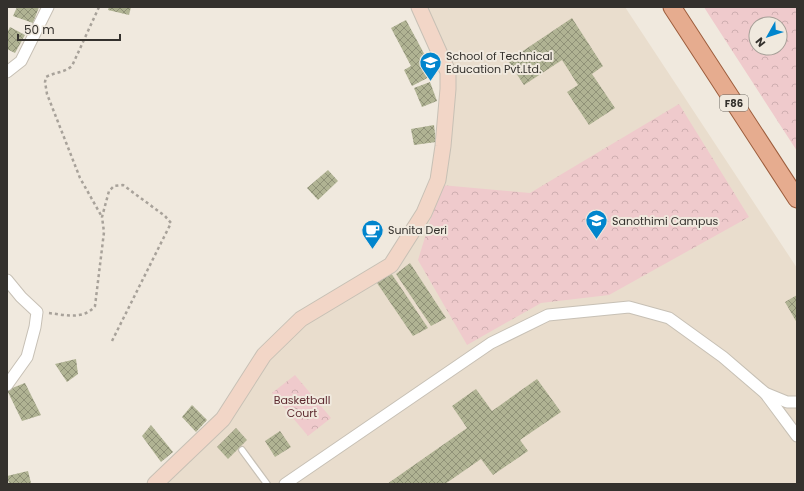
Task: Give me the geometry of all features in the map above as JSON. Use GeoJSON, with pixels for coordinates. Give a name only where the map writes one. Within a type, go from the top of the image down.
{"type":"FeatureCollection","features":[{"type":"Feature","properties":{"kind":"main road","name":"F86"},"geometry":{"type":"LineString","coordinates":[[672,7],[797,199]]}},
{"type":"Feature","properties":{"kind":"street"},"geometry":{"type":"LineString","coordinates":[[7,72],[20,62],[48,7]]}},
{"type":"Feature","properties":{"kind":"street"},"geometry":{"type":"LineString","coordinates":[[155,484],[223,419],[264,355],[301,319],[391,266],[424,212],[438,180],[443,146],[448,72],[419,7]]}},
{"type":"Feature","properties":{"kind":"street"},"geometry":{"type":"LineString","coordinates":[[7,280],[21,297],[37,312],[35,328],[27,357],[7,385]]}},
{"type":"Feature","properties":{"kind":"street"},"geometry":{"type":"LineString","coordinates":[[284,484],[491,343],[548,315],[628,307],[669,318],[723,357],[765,393],[797,436]]}},
{"type":"Feature","properties":{"kind":"street"},"geometry":{"type":"LineString","coordinates":[[765,393],[787,402],[797,402]]}},
{"type":"Feature","properties":{"kind":"lane"},"geometry":{"type":"LineString","coordinates":[[242,450],[267,484]]}},
{"type":"Feature","properties":{"kind":"path"},"geometry":{"type":"LineString","coordinates":[[37,312],[72,316],[84,315],[90,313],[95,306],[104,232],[102,217],[80,178],[48,94],[45,82],[46,77],[64,71],[72,66],[99,7]]}},
{"type":"Feature","properties":{"kind":"path"},"geometry":{"type":"LineString","coordinates":[[102,217],[109,192],[114,186],[123,185],[165,216],[171,223],[112,341]]}},
{"type":"Feature","properties":{"kind":"shaded area","name":"Sanothimi Campus"},"geometry":{"type":"Polygon","coordinates":[[[424,7],[625,7],[797,268],[797,484],[162,484],[265,360],[301,325],[395,269],[429,214],[451,89],[424,7]]]}},
{"type":"Feature","properties":{"kind":"green space"},"geometry":{"type":"Polygon","coordinates":[[[704,7],[797,7],[797,151],[704,7]]]}},
{"type":"Feature","properties":{"kind":"green space"},"geometry":{"type":"Polygon","coordinates":[[[679,104],[749,217],[609,295],[541,303],[467,345],[418,260],[441,185],[530,193],[679,104]]]}},
{"type":"Feature","properties":{"kind":"green space","name":"Basketball Court"},"geometry":{"type":"Polygon","coordinates":[[[295,375],[331,418],[308,436],[272,393],[295,375]]]}},
{"type":"Feature","properties":{"kind":"building"},"geometry":{"type":"Polygon","coordinates":[[[17,7],[39,7],[33,23],[13,16],[17,7]]]}},
{"type":"Feature","properties":{"kind":"building"},"geometry":{"type":"Polygon","coordinates":[[[109,7],[131,7],[129,15],[108,10],[109,7]]]}},
{"type":"Feature","properties":{"kind":"building"},"geometry":{"type":"Polygon","coordinates":[[[572,18],[603,66],[592,74],[615,108],[589,125],[567,92],[578,85],[562,60],[524,85],[508,61],[572,18]]]}},
{"type":"Feature","properties":{"kind":"building"},"geometry":{"type":"Polygon","coordinates":[[[406,20],[435,74],[412,86],[404,70],[411,66],[391,28],[406,20]]]}},
{"type":"Feature","properties":{"kind":"building"},"geometry":{"type":"Polygon","coordinates":[[[10,27],[25,35],[15,53],[7,49],[7,33],[10,27]]]}},
{"type":"Feature","properties":{"kind":"building"},"geometry":{"type":"Polygon","coordinates":[[[430,82],[437,101],[422,107],[414,88],[430,82]]]}},
{"type":"Feature","properties":{"kind":"building"},"geometry":{"type":"Polygon","coordinates":[[[434,125],[436,142],[414,145],[411,129],[434,125]]]}},
{"type":"Feature","properties":{"kind":"building"},"geometry":{"type":"Polygon","coordinates":[[[328,170],[338,181],[318,200],[307,188],[328,170]]]}},
{"type":"Feature","properties":{"kind":"building"},"geometry":{"type":"Polygon","coordinates":[[[410,263],[446,318],[431,326],[396,274],[410,263]]]}},
{"type":"Feature","properties":{"kind":"building"},"geometry":{"type":"Polygon","coordinates":[[[391,273],[428,328],[413,336],[377,283],[391,273]]]}},
{"type":"Feature","properties":{"kind":"building"},"geometry":{"type":"Polygon","coordinates":[[[797,295],[797,323],[785,302],[797,295]]]}},
{"type":"Feature","properties":{"kind":"building"},"geometry":{"type":"Polygon","coordinates":[[[76,359],[78,374],[67,382],[55,364],[76,359]]]}},
{"type":"Feature","properties":{"kind":"building"},"geometry":{"type":"Polygon","coordinates":[[[537,379],[561,412],[520,440],[528,451],[493,475],[481,459],[445,484],[387,484],[467,428],[452,406],[476,389],[492,411],[537,379]]]}},
{"type":"Feature","properties":{"kind":"building"},"geometry":{"type":"Polygon","coordinates":[[[25,383],[41,415],[22,421],[7,390],[25,383]]]}},
{"type":"Feature","properties":{"kind":"building"},"geometry":{"type":"Polygon","coordinates":[[[192,405],[207,420],[196,432],[182,417],[192,405]]]}},
{"type":"Feature","properties":{"kind":"building"},"geometry":{"type":"Polygon","coordinates":[[[151,425],[173,452],[161,462],[142,436],[151,425]]]}},
{"type":"Feature","properties":{"kind":"building"},"geometry":{"type":"Polygon","coordinates":[[[236,428],[247,440],[228,459],[217,447],[236,428]]]}},
{"type":"Feature","properties":{"kind":"building"},"geometry":{"type":"Polygon","coordinates":[[[280,431],[291,447],[275,457],[265,441],[280,431]]]}},
{"type":"Feature","properties":{"kind":"building"},"geometry":{"type":"Polygon","coordinates":[[[28,471],[31,483],[9,484],[7,476],[28,471]]]}},
{"type":"Feature","properties":{"kind":"place","name":"School of Technical Education Pvt.Ltd."},"geometry":{"type":"Point","coordinates":[431,82]}},
{"type":"Feature","properties":{"kind":"place","name":"Sanothimi Campus"},"geometry":{"type":"Point","coordinates":[596,240]}},
{"type":"Feature","properties":{"kind":"place","name":"Sunita Deri"},"geometry":{"type":"Point","coordinates":[373,250]}}]}
